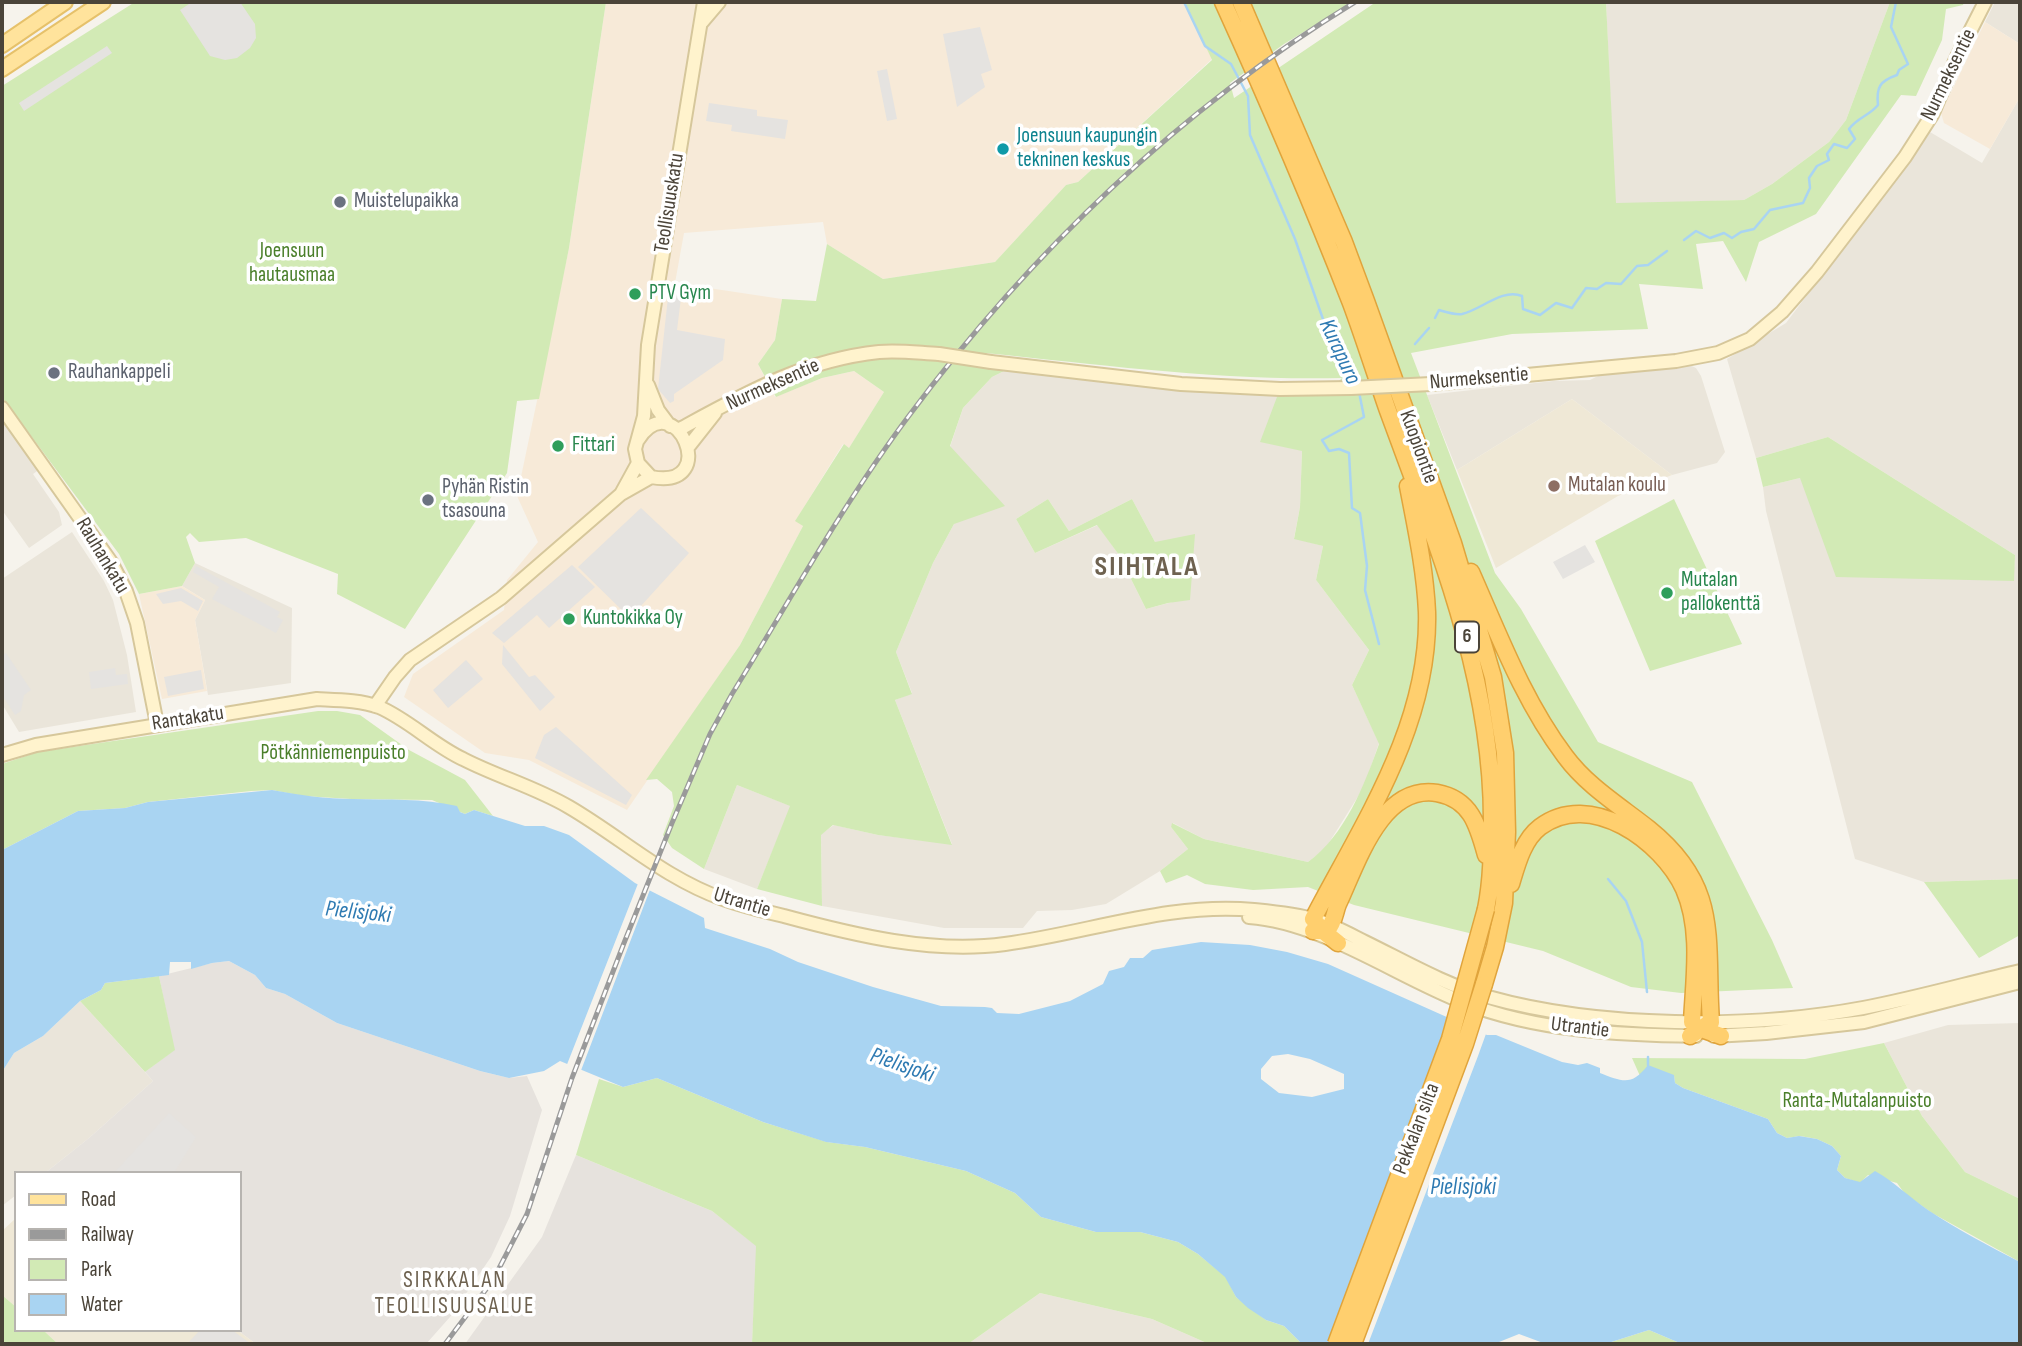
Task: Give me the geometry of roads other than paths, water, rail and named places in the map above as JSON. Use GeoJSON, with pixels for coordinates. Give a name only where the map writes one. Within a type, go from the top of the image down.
{"type":"FeatureCollection","features":[{"type":"Feature","properties":{"kind":"highway","name":"Kuopiontie"},"geometry":{"type":"LineString","coordinates":[[1223,2],[1352,306],[1447,572],[1477,677],[1484,714],[1492,788],[1492,866],[1497,908]]}},
{"type":"Feature","properties":{"kind":"highway","name":"Kuopiontie"},"geometry":{"type":"LineString","coordinates":[[1241,2],[1344,242],[1453,543],[1482,637],[1501,716],[1508,791],[1497,908]]}},
{"type":"Feature","properties":{"kind":"highway"},"geometry":{"type":"LineString","coordinates":[[1319,927],[1410,723],[1424,664],[1427,614],[1424,569],[1404,465],[1391,419]]}},
{"type":"Feature","properties":{"kind":"highway"},"geometry":{"type":"LineString","coordinates":[[1453,543],[1468,566],[1503,651],[1524,691],[1566,758],[1591,784],[1664,842],[1679,857],[1693,879],[1707,921],[1699,1027]]}},
{"type":"Feature","properties":{"kind":"highway"},"geometry":{"type":"LineString","coordinates":[[1319,927],[1336,909],[1374,831],[1387,811],[1410,795],[1436,793],[1465,807],[1476,822],[1492,866]]}},
{"type":"Feature","properties":{"kind":"highway"},"geometry":{"type":"LineString","coordinates":[[1497,908],[1528,840],[1538,828],[1552,819],[1567,814],[1584,813],[1601,817],[1629,830],[1665,861],[1683,887],[1689,902],[1699,1027]]}},
{"type":"Feature","properties":{"kind":"highway","name":"Pekkalan silta"},"geometry":{"type":"LineString","coordinates":[[1336,1344],[1497,908]]}},
{"type":"Feature","properties":{"kind":"highway","name":"Pekkalan silta"},"geometry":{"type":"LineString","coordinates":[[1353,1344],[1465,1044],[1495,947],[1497,908]]}},
{"type":"Feature","properties":{"kind":"highway"},"geometry":{"type":"LineString","coordinates":[[1319,927],[1338,943]]}},
{"type":"Feature","properties":{"kind":"highway"},"geometry":{"type":"LineString","coordinates":[[1699,1027],[1721,1036]]}},
{"type":"Feature","properties":{"kind":"main road"},"geometry":{"type":"LineString","coordinates":[[2,45],[65,2]]}},
{"type":"Feature","properties":{"kind":"main road"},"geometry":{"type":"LineString","coordinates":[[2,69],[103,2]]}},
{"type":"Feature","properties":{"kind":"street","name":"Teollisuuskatu"},"geometry":{"type":"LineString","coordinates":[[638,440],[644,416],[648,345],[704,2]]}},
{"type":"Feature","properties":{"kind":"street"},"geometry":{"type":"LineString","coordinates":[[700,25],[719,2]]}},
{"type":"Feature","properties":{"kind":"street","name":"Nurmeksentie"},"geometry":{"type":"LineString","coordinates":[[674,428],[718,410],[795,371],[831,360],[881,352],[939,354],[1181,384],[1280,389],[1431,384],[1676,361],[1718,353],[1750,339],[1782,312],[1905,157],[1932,115],[1985,2]]}},
{"type":"Feature","properties":{"kind":"street","name":"Teollisuuskatu"},"geometry":{"type":"LineString","coordinates":[[646,381],[658,410],[674,428]]}},
{"type":"Feature","properties":{"kind":"street","name":"Rauhankatu"},"geometry":{"type":"LineString","coordinates":[[2,408],[111,562],[126,591],[137,623],[157,724]]}},
{"type":"Feature","properties":{"kind":"street","name":"Nurmeksentie"},"geometry":{"type":"LineString","coordinates":[[689,446],[718,410]]}},
{"type":"Feature","properties":{"kind":"street"},"geometry":{"type":"LineString","coordinates":[[375,706],[410,660],[501,598],[621,494],[651,477],[666,478],[683,469],[688,459],[689,446],[674,428],[656,425],[647,429],[638,440],[635,449],[638,463],[651,477]]}},
{"type":"Feature","properties":{"kind":"street"},"geometry":{"type":"LineString","coordinates":[[621,494],[638,463]]}},
{"type":"Feature","properties":{"kind":"street","name":"Rantakatu"},"geometry":{"type":"LineString","coordinates":[[2,755],[36,745],[317,699],[375,706]]}},
{"type":"Feature","properties":{"kind":"street","name":"Utrantie"},"geometry":{"type":"LineString","coordinates":[[375,706],[461,759],[532,787],[569,807],[678,879],[725,900],[828,928],[928,944],[999,945],[1154,915],[1214,908],[1256,910],[1319,927],[1483,996],[1575,1013],[1699,1027]]}},
{"type":"Feature","properties":{"kind":"street","name":"Utrantie"},"geometry":{"type":"LineString","coordinates":[[1338,943],[1466,1004],[1568,1028],[1631,1034],[1861,1008],[2020,971]]}},
{"type":"Feature","properties":{"kind":"street"},"geometry":{"type":"LineString","coordinates":[[1721,1036],[1864,1022],[2020,982]]}},
{"type":"Feature","properties":{"kind":"water","name":"Pielisjoki"},"geometry":{"type":"Polygon","coordinates":[[[272,790],[333,798],[431,802],[457,806],[460,812],[465,814],[474,810],[525,826],[544,826],[569,835],[635,883],[704,918],[705,928],[873,987],[941,1006],[985,1007],[992,1008],[997,1013],[1019,1014],[1070,1001],[1103,984],[1109,971],[1124,967],[1130,958],[1143,958],[1152,950],[1201,942],[1250,945],[1287,952],[1328,964],[1487,1035],[1496,1035],[1562,1062],[1578,1065],[1587,1063],[1600,1068],[1600,1073],[1621,1080],[1632,1079],[1648,1065],[1674,1075],[1675,1083],[1683,1088],[1768,1119],[1777,1133],[1787,1138],[1799,1136],[1817,1139],[1832,1146],[1841,1156],[1837,1170],[1845,1178],[1860,1182],[1875,1171],[1939,1217],[2020,1262],[2020,1344],[1682,1344],[1649,1330],[1605,1344],[1546,1344],[1519,1334],[1494,1344],[1302,1344],[1284,1326],[1266,1320],[1248,1308],[1236,1297],[1225,1277],[1198,1254],[1178,1242],[1140,1232],[1096,1232],[1041,1217],[1015,1193],[966,1171],[865,1147],[826,1142],[763,1122],[657,1078],[623,1087],[560,1061],[544,1071],[509,1078],[480,1071],[337,1023],[285,994],[266,988],[255,975],[229,961],[191,969],[191,962],[170,962],[169,975],[105,983],[101,990],[80,1001],[43,1036],[14,1053],[2,1072],[4,849],[78,811],[125,808],[148,802],[272,790]],[[1288,1054],[1272,1056],[1261,1069],[1261,1079],[1279,1093],[1312,1097],[1344,1089],[1344,1074],[1310,1059],[1288,1054]]]}},
{"type":"Feature","properties":{"kind":"waterway","name":"Kurapuro"},"geometry":{"type":"LineString","coordinates":[[1184,2],[1205,46],[1231,64],[1248,96],[1250,135],[1295,239],[1331,342],[1348,361],[1356,382]]}},
{"type":"Feature","properties":{"kind":"waterway","name":"Kurapuro"},"geometry":{"type":"LineString","coordinates":[[1684,240],[1696,231],[1710,238],[1724,233],[1732,238],[1741,232],[1754,229],[1770,210],[1803,203],[1810,188],[1809,178],[1817,166],[1829,160],[1827,154],[1834,144],[1847,148],[1855,139],[1849,129],[1878,105],[1880,86],[1908,64],[1891,27],[1896,2]]}},
{"type":"Feature","properties":{"kind":"waterway","name":"Kurapuro"},"geometry":{"type":"LineString","coordinates":[[1435,318],[1439,310],[1462,314],[1499,297],[1514,294],[1522,296],[1523,309],[1540,315],[1556,303],[1572,308],[1586,288],[1597,289],[1606,283],[1621,284],[1637,266],[1648,265],[1667,251]]}},
{"type":"Feature","properties":{"kind":"waterway"},"geometry":{"type":"LineString","coordinates":[[1415,344],[1429,328]]}},
{"type":"Feature","properties":{"kind":"waterway","name":"Kurapuro"},"geometry":{"type":"LineString","coordinates":[[1359,392],[1364,417],[1322,440],[1329,451],[1339,449],[1349,453],[1352,508],[1360,513],[1367,566],[1365,590],[1379,644]]}},
{"type":"Feature","properties":{"kind":"waterway"},"geometry":{"type":"LineString","coordinates":[[1608,879],[1626,901],[1642,942],[1647,992]]}},
{"type":"Feature","properties":{"kind":"waterway"},"geometry":{"type":"LineString","coordinates":[[1648,1057],[1648,1065]]}},
{"type":"Feature","properties":{"kind":"railway"},"geometry":{"type":"LineString","coordinates":[[445,1344],[493,1280],[527,1214],[572,1078],[672,823],[710,734],[817,554],[884,450],[955,356],[1005,298],[1112,188],[1228,89],[1355,2]]}},
{"type":"Feature","properties":{"kind":"place","name":"Joensuun kaupungin tekninen keskus"},"geometry":{"type":"Point","coordinates":[1003,149]}},
{"type":"Feature","properties":{"kind":"place","name":"Muistelupaikka"},"geometry":{"type":"Point","coordinates":[340,202]}},
{"type":"Feature","properties":{"kind":"place","name":"PTV Gym"},"geometry":{"type":"Point","coordinates":[635,294]}},
{"type":"Feature","properties":{"kind":"place","name":"Rauhankappeli"},"geometry":{"type":"Point","coordinates":[54,373]}},
{"type":"Feature","properties":{"kind":"place","name":"Fittari"},"geometry":{"type":"Point","coordinates":[558,446]}},
{"type":"Feature","properties":{"kind":"place","name":"Mutalan koulu"},"geometry":{"type":"Point","coordinates":[1554,486]}},
{"type":"Feature","properties":{"kind":"place","name":"Pyhän Ristin tsasouna"},"geometry":{"type":"Point","coordinates":[428,500]}},
{"type":"Feature","properties":{"kind":"place","name":"Mutalan pallokenttä"},"geometry":{"type":"Point","coordinates":[1667,593]}},
{"type":"Feature","properties":{"kind":"place","name":"Kuntokikka Oy"},"geometry":{"type":"Point","coordinates":[569,619]}},
{"type":"Feature","properties":{"kind":"district","name":"SIIHTALA"},"geometry":{"type":"Point","coordinates":[1147,568]}},
{"type":"Feature","properties":{"kind":"district","name":"SIRKKALAN TEOLLISUUSALUE"},"geometry":{"type":"Point","coordinates":[455,1294]}},
{"type":"Feature","properties":{"kind":"park label","name":"Joensuun hautausmaa"},"geometry":{"type":"Point","coordinates":[292,264]}},
{"type":"Feature","properties":{"kind":"park label","name":"Pötkänniemenpuisto"},"geometry":{"type":"Point","coordinates":[333,754]}},
{"type":"Feature","properties":{"kind":"park label","name":"Ranta-Mutalanpuisto"},"geometry":{"type":"Point","coordinates":[1857,1102]}}]}
